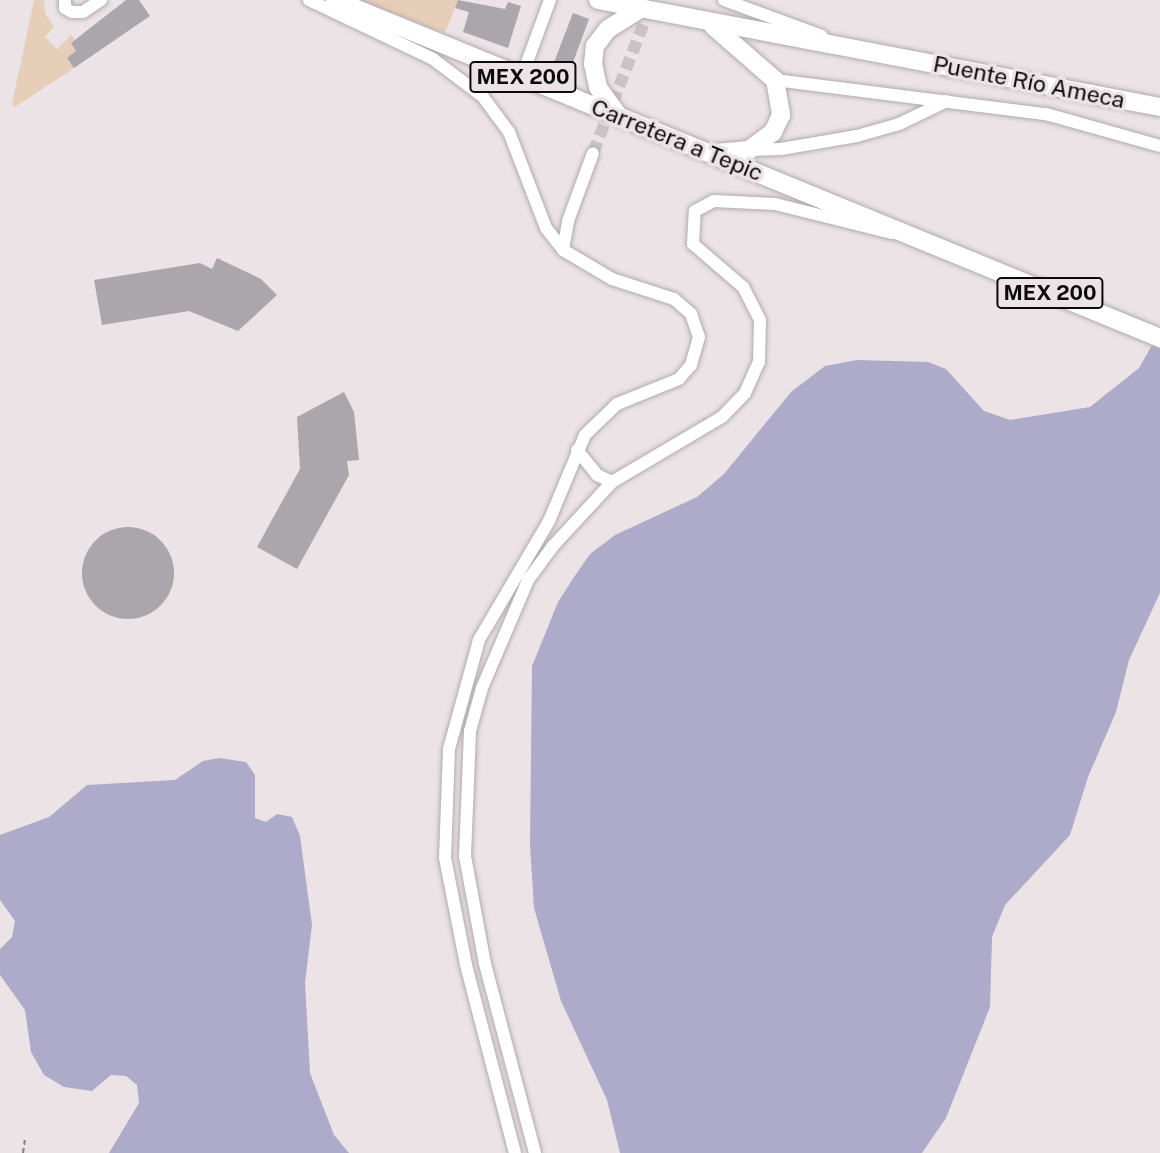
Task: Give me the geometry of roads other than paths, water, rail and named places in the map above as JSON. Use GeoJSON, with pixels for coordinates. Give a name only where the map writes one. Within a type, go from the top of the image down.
{"type":"FeatureCollection","features":[{"type":"Feature","properties":{"kind":"highway","name":"Carretera a Tepic"},"geometry":{"type":"LineString","coordinates":[[335,0],[712,153],[900,234],[941,248],[1160,338]]}},
{"type":"Feature","properties":{"kind":"highway"},"geometry":{"type":"LineString","coordinates":[[598,0],[710,24],[859,49]]}},
{"type":"Feature","properties":{"kind":"highway"},"geometry":{"type":"LineString","coordinates":[[620,116],[598,87],[593,64],[595,46],[608,29],[641,8]]}},
{"type":"Feature","properties":{"kind":"highway"},"geometry":{"type":"LineString","coordinates":[[710,24],[747,51],[775,80],[781,114],[773,132],[749,149],[712,153]]}},
{"type":"Feature","properties":{"kind":"highway","name":"Puente Río Ameca"},"geometry":{"type":"LineString","coordinates":[[859,49],[1160,107]]}},
{"type":"Feature","properties":{"kind":"street"},"geometry":{"type":"LineString","coordinates":[[65,0],[65,8],[72,12],[83,12],[102,0]]}},
{"type":"Feature","properties":{"kind":"street"},"geometry":{"type":"LineString","coordinates":[[309,0],[433,59],[483,97],[509,132],[546,228],[563,250],[612,279],[674,299],[691,314],[699,337],[694,358],[679,379],[617,404],[585,435],[549,521],[479,640],[449,750],[445,858],[466,965],[514,1153]]}},
{"type":"Feature","properties":{"kind":"street"},"geometry":{"type":"LineString","coordinates":[[522,76],[550,0]]}},
{"type":"Feature","properties":{"kind":"street"},"geometry":{"type":"LineString","coordinates":[[724,0],[859,49]]}},
{"type":"Feature","properties":{"kind":"street"},"geometry":{"type":"LineString","coordinates":[[775,80],[1046,114],[1160,145]]}},
{"type":"Feature","properties":{"kind":"street"},"geometry":{"type":"LineString","coordinates":[[749,149],[781,149],[857,136],[899,124],[947,101]]}},
{"type":"Feature","properties":{"kind":"street"},"geometry":{"type":"LineString","coordinates":[[563,250],[568,221],[593,153]]}},
{"type":"Feature","properties":{"kind":"street"},"geometry":{"type":"LineString","coordinates":[[535,1153],[485,964],[465,856],[470,731],[512,617],[528,580],[612,482],[722,417],[744,393],[759,362],[760,320],[748,295],[692,244],[691,222],[703,204],[775,204],[900,234]]}},
{"type":"Feature","properties":{"kind":"street"},"geometry":{"type":"LineString","coordinates":[[577,450],[597,475],[612,482]]}},
{"type":"Feature","properties":{"kind":"tunnel"},"geometry":{"type":"LineString","coordinates":[[593,153],[653,0]]}}]}
